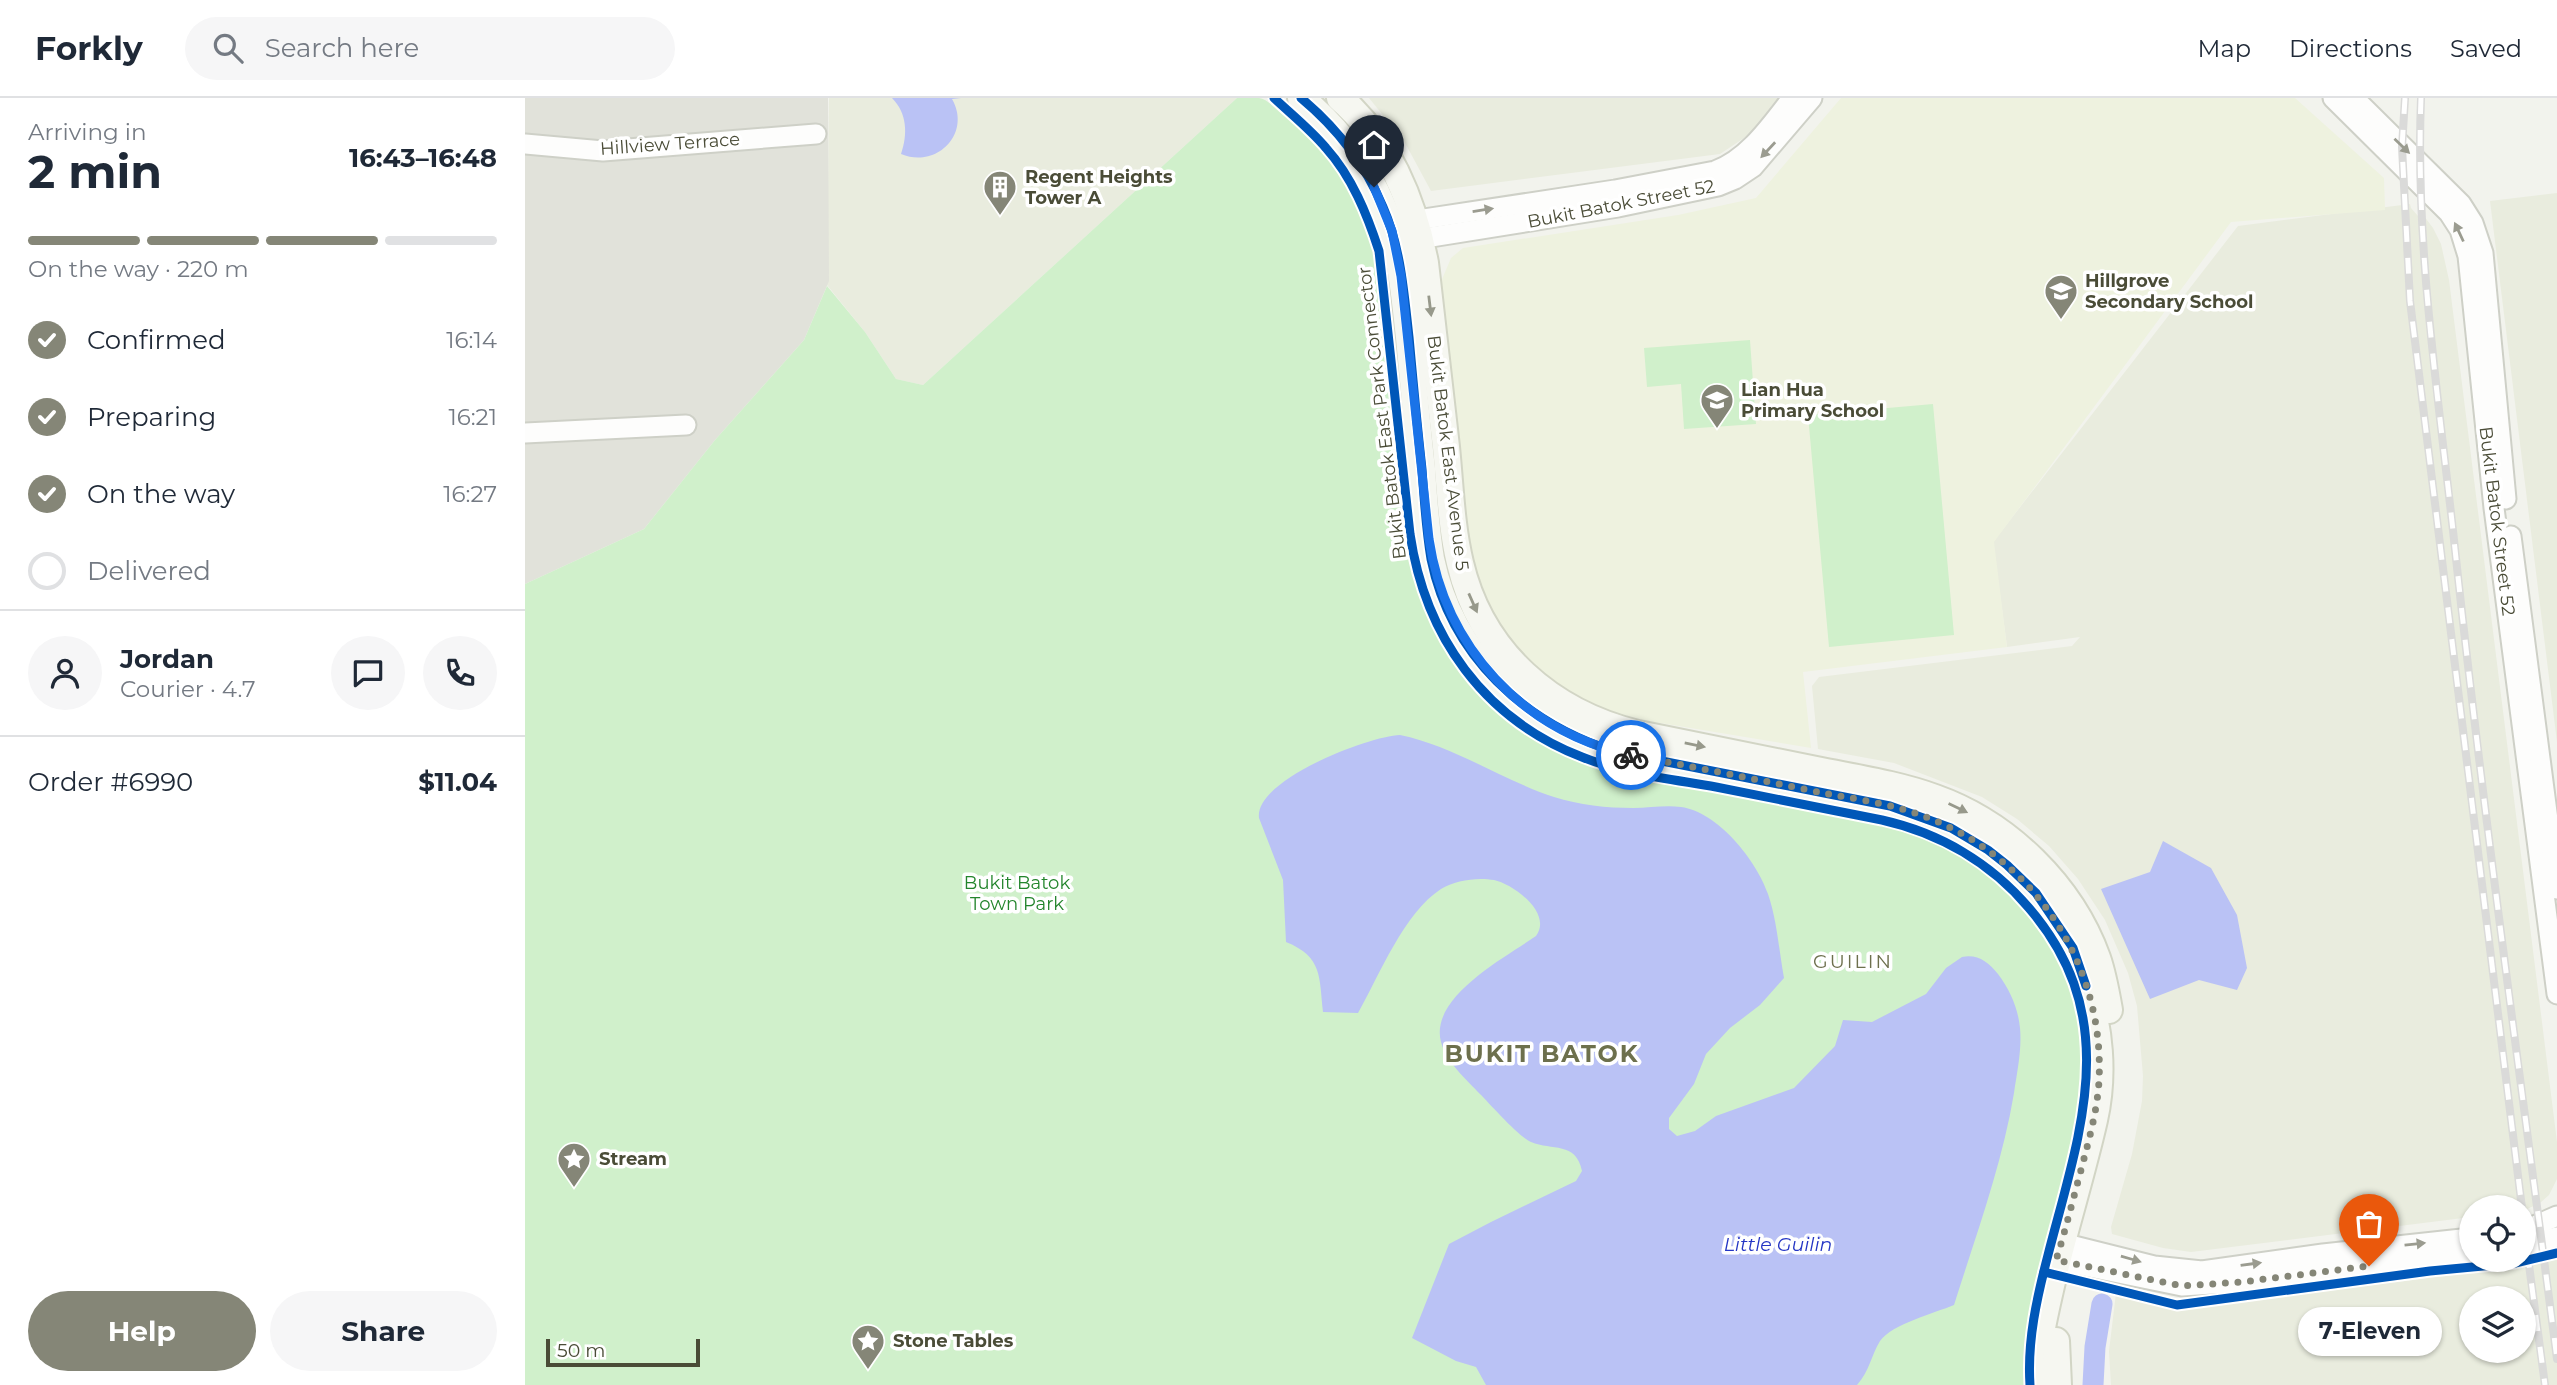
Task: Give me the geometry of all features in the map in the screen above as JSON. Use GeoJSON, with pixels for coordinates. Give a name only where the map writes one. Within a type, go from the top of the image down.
{"type":"FeatureCollection","features":[{"type":"Feature","properties":{"kind":"street","name":"Bukit Batok East Avenue 5"},"geometry":{"type":"LineString","coordinates":[[1301,98],[1322,116],[1350,149],[1405,231]]}},
{"type":"Feature","properties":{"kind":"street","name":"Bukit Batok East Avenue 5"},"geometry":{"type":"LineString","coordinates":[[1340,98],[1360,118],[1386,153],[1407,195],[1407,319],[1432,560],[1453,621],[1476,657],[1497,682],[1538,716],[1596,745],[1637,756],[1889,806],[1931,819],[1970,838],[2007,865],[2036,893],[2062,928],[2073,948],[2092,1003],[2099,1052],[2099,1082],[2095,1118],[2067,1253],[2057,1331],[2058,1385]]}},
{"type":"Feature","properties":{"kind":"street","name":"Bukit Batok Street 52"},"geometry":{"type":"LineString","coordinates":[[1405,231],[1715,171],[1729,166],[1742,155],[1792,98]]}},
{"type":"Feature","properties":{"kind":"street","name":"Bukit Batok Street 52"},"geometry":{"type":"LineString","coordinates":[[1405,231],[1618,207],[1718,186],[1753,167],[1812,98]]}},
{"type":"Feature","properties":{"kind":"street","name":"Bukit Batok Street 52"},"geometry":{"type":"LineString","coordinates":[[2333,98],[2449,213],[2459,230],[2468,256],[2494,508],[2557,994]]}},
{"type":"Feature","properties":{"kind":"street","name":"Bukit Batok Street 52"},"geometry":{"type":"LineString","coordinates":[[2354,98],[2461,204],[2473,223],[2483,253],[2507,506],[2557,889]]}},
{"type":"Feature","properties":{"kind":"street","name":"Hillview Terrace"},"geometry":{"type":"LineString","coordinates":[[525,144],[603,150],[816,134]]}},
{"type":"Feature","properties":{"kind":"street"},"geometry":{"type":"LineString","coordinates":[[525,433],[686,425]]}},
{"type":"Feature","properties":{"kind":"street"},"geometry":{"type":"LineString","coordinates":[[2536,1225],[2557,1216]]}},
{"type":"Feature","properties":{"kind":"street"},"geometry":{"type":"LineString","coordinates":[[2536,1243],[2557,1237]]}},
{"type":"Feature","properties":{"kind":"street"},"geometry":{"type":"LineString","coordinates":[[2067,1253],[2202,1271],[2459,1239]]}},
{"type":"Feature","properties":{"kind":"street","name":"Bukit Batok East Avenue 5"},"geometry":{"type":"LineString","coordinates":[[2039,1385],[2040,1335],[2067,1253]]}},
{"type":"Feature","properties":{"kind":"street"},"geometry":{"type":"LineString","coordinates":[[2067,1253],[2182,1286],[2242,1282],[2459,1255]]}},
{"type":"Feature","properties":{"kind":"shaded area"},"geometry":{"type":"Polygon","coordinates":[[[525,98],[828,98],[829,281],[804,340],[715,440],[644,529],[525,584],[525,98]]]}},
{"type":"Feature","properties":{"kind":"shaded area"},"geometry":{"type":"Polygon","coordinates":[[[829,98],[1237,98],[923,385],[896,379],[865,332],[827,285],[829,98]]]}},
{"type":"Feature","properties":{"kind":"shaded area"},"geometry":{"type":"Polygon","coordinates":[[[1369,98],[1787,98],[1768,122],[1720,154],[1431,191],[1404,141],[1369,98]]]}},
{"type":"Feature","properties":{"kind":"shaded area","name":"Lian Hua Primary School"},"geometry":{"type":"Polygon","coordinates":[[[1841,98],[2295,98],[2384,178],[2385,210],[2231,222],[1994,542],[2007,647],[1803,672],[1811,748],[1648,721],[1598,708],[1576,698],[1536,669],[1517,649],[1487,605],[1476,580],[1466,531],[1440,284],[1451,258],[1463,248],[1678,215],[1756,198],[1841,98]]]}},
{"type":"Feature","properties":{"kind":"shaded area"},"geometry":{"type":"Polygon","coordinates":[[[2557,193],[2557,742],[2490,201],[2557,193]]]}},
{"type":"Feature","properties":{"kind":"shaded area"},"geometry":{"type":"Polygon","coordinates":[[[2410,204],[2418,216],[2424,216],[2441,244],[2449,280],[2557,1142],[2557,1179],[2549,1195],[2536,1205],[2536,1195],[2459,1195],[2459,1218],[2191,1252],[2163,1248],[2112,1234],[2111,1227],[2132,1154],[2142,1101],[2143,1076],[2137,1006],[2128,973],[2105,920],[2078,879],[2049,846],[2017,819],[1982,797],[1894,763],[1818,749],[1812,686],[1819,677],[2072,646],[2080,637],[2007,647],[1993,542],[2238,226],[2410,204]]]}},
{"type":"Feature","properties":{"kind":"shaded area"},"geometry":{"type":"Polygon","coordinates":[[[2557,1255],[2557,1385],[2111,1385],[2109,1351],[2116,1293],[2187,1308],[2478,1272],[2536,1272],[2536,1261],[2557,1255]]]}},
{"type":"Feature","properties":{"kind":"green space","name":"Bukit Batok Town Park"},"geometry":{"type":"Polygon","coordinates":[[[1237,98],[1259,98],[1266,101],[1317,145],[1341,176],[1368,231],[1375,251],[1406,534],[1415,576],[1428,615],[1469,682],[1497,709],[1528,733],[1564,753],[1604,769],[1881,823],[1925,837],[1967,858],[2003,886],[2034,921],[2062,968],[2077,1014],[2082,1059],[2079,1103],[2071,1148],[2035,1291],[2026,1349],[2025,1385],[525,1385],[525,584],[644,529],[715,440],[804,340],[827,286],[865,332],[896,379],[923,385],[1237,98]]]}},
{"type":"Feature","properties":{"kind":"green space"},"geometry":{"type":"Polygon","coordinates":[[[1750,340],[1756,424],[1684,429],[1681,384],[1647,387],[1644,348],[1750,340]]]}},
{"type":"Feature","properties":{"kind":"green space"},"geometry":{"type":"Polygon","coordinates":[[[1933,404],[1954,635],[1829,647],[1808,415],[1933,404]]]}},
{"type":"Feature","properties":{"kind":"water"},"geometry":{"type":"Polygon","coordinates":[[[892,98],[961,98],[952,99],[957,112],[954,136],[938,152],[927,157],[901,154],[905,124],[901,110],[892,98]]]}},
{"type":"Feature","properties":{"kind":"water","name":"Little Guilin"},"geometry":{"type":"Polygon","coordinates":[[[1400,735],[1440,747],[1535,790],[1564,800],[1603,807],[1675,806],[1695,811],[1722,828],[1755,867],[1771,904],[1784,978],[1760,1005],[1730,1028],[1706,1054],[1694,1084],[1669,1118],[1669,1129],[1677,1136],[1695,1131],[1716,1116],[1794,1088],[1835,1046],[1843,1020],[1872,1022],[1926,994],[1946,968],[1962,957],[1978,958],[1994,970],[2010,993],[2017,1013],[2020,1028],[2019,1061],[2003,1147],[1954,1305],[1904,1324],[1886,1335],[1880,1341],[1857,1385],[1486,1385],[1476,1367],[1456,1361],[1412,1338],[1449,1244],[1576,1181],[1582,1171],[1579,1162],[1569,1151],[1539,1145],[1519,1134],[1457,1070],[1441,1042],[1440,1025],[1458,994],[1490,967],[1536,936],[1540,927],[1539,918],[1529,901],[1520,893],[1488,879],[1460,881],[1441,889],[1404,928],[1358,1013],[1323,1012],[1319,978],[1313,962],[1307,954],[1286,942],[1283,880],[1259,818],[1262,804],[1293,775],[1316,763],[1364,743],[1400,735]]]}},
{"type":"Feature","properties":{"kind":"water"},"geometry":{"type":"Polygon","coordinates":[[[2163,841],[2211,868],[2237,915],[2247,968],[2237,990],[2199,980],[2150,999],[2101,889],[2150,872],[2163,841]]]}},
{"type":"Feature","properties":{"kind":"waterway"},"geometry":{"type":"LineString","coordinates":[[2093,1385],[2095,1347],[2102,1304]]}},
{"type":"Feature","properties":{"kind":"railway"},"geometry":{"type":"LineString","coordinates":[[2405,98],[2402,147],[2410,301],[2520,1195]]}},
{"type":"Feature","properties":{"kind":"railway"},"geometry":{"type":"LineString","coordinates":[[2421,98],[2420,155],[2425,268],[2436,381],[2466,651],[2557,1359]]}},
{"type":"Feature","properties":{"kind":"railway"},"geometry":{"type":"LineString","coordinates":[[2530,1272],[2545,1385]]}},
{"type":"Feature","properties":{"kind":"cycle path","name":"Bukit Batok East Park Connector"},"geometry":{"type":"LineString","coordinates":[[1274,98],[1314,135],[1344,171],[1374,237],[1379,251],[1410,534],[1418,571],[1429,607],[1445,639],[1465,670],[1488,697],[1547,741],[1614,768],[1882,820],[1924,833],[1963,852],[1998,877],[2029,908],[2058,950],[2077,992],[2085,1034],[2086,1077],[2072,1164],[2037,1303],[2031,1336],[2030,1385]]}},
{"type":"Feature","properties":{"kind":"cycle path"},"geometry":{"type":"LineString","coordinates":[[1301,98],[1338,134],[1359,162],[1376,191],[1389,223],[1403,288],[1431,559],[1441,594],[1455,626],[1474,655],[1522,704],[1582,739],[1616,752],[1890,806],[1951,828],[1988,850],[2036,893],[2073,948],[2086,986]]}},
{"type":"Feature","properties":{"kind":"cycle path"},"geometry":{"type":"LineString","coordinates":[[2044,1272],[2177,1305],[2430,1271],[2515,1263],[2557,1253]]}},
{"type":"Feature","properties":{"kind":"way so far"},"geometry":{"type":"LineString","coordinates":[[1631,755],[1910,811],[1970,838],[2007,865],[2036,893],[2073,948],[2092,1003],[2099,1052],[2095,1118],[2056,1260],[2182,1286],[2242,1282],[2369,1266]]}},
{"type":"Feature","properties":{"kind":"place","name":"Regent Heights Tower A"},"geometry":{"type":"Point","coordinates":[1000,217]}},
{"type":"Feature","properties":{"kind":"place","name":"Hillgrove Secondary School"},"geometry":{"type":"Point","coordinates":[2061,321]}},
{"type":"Feature","properties":{"kind":"place","name":"Lian Hua Primary School"},"geometry":{"type":"Point","coordinates":[1717,430]}},
{"type":"Feature","properties":{"kind":"place","name":"Stream"},"geometry":{"type":"Point","coordinates":[574,1189]}},
{"type":"Feature","properties":{"kind":"place","name":"7-Eleven"},"geometry":{"type":"Point","coordinates":[2369,1266]}},
{"type":"Feature","properties":{"kind":"place","name":"Stone Tables"},"geometry":{"type":"Point","coordinates":[868,1371]}},
{"type":"Feature","properties":{"kind":"district","name":"GUILIN"},"geometry":{"type":"Point","coordinates":[1853,961]}},
{"type":"Feature","properties":{"kind":"district","name":"BUKIT BATOK"},"geometry":{"type":"Point","coordinates":[1542,1054]}},
{"type":"Feature","properties":{"kind":"route"},"geometry":{"type":"LineString","coordinates":[[1374,187],[1384,208],[1397,253],[1407,319],[1432,560],[1437,581],[1453,621],[1489,674],[1520,704],[1556,728],[1596,745],[1631,755]]}}]}
